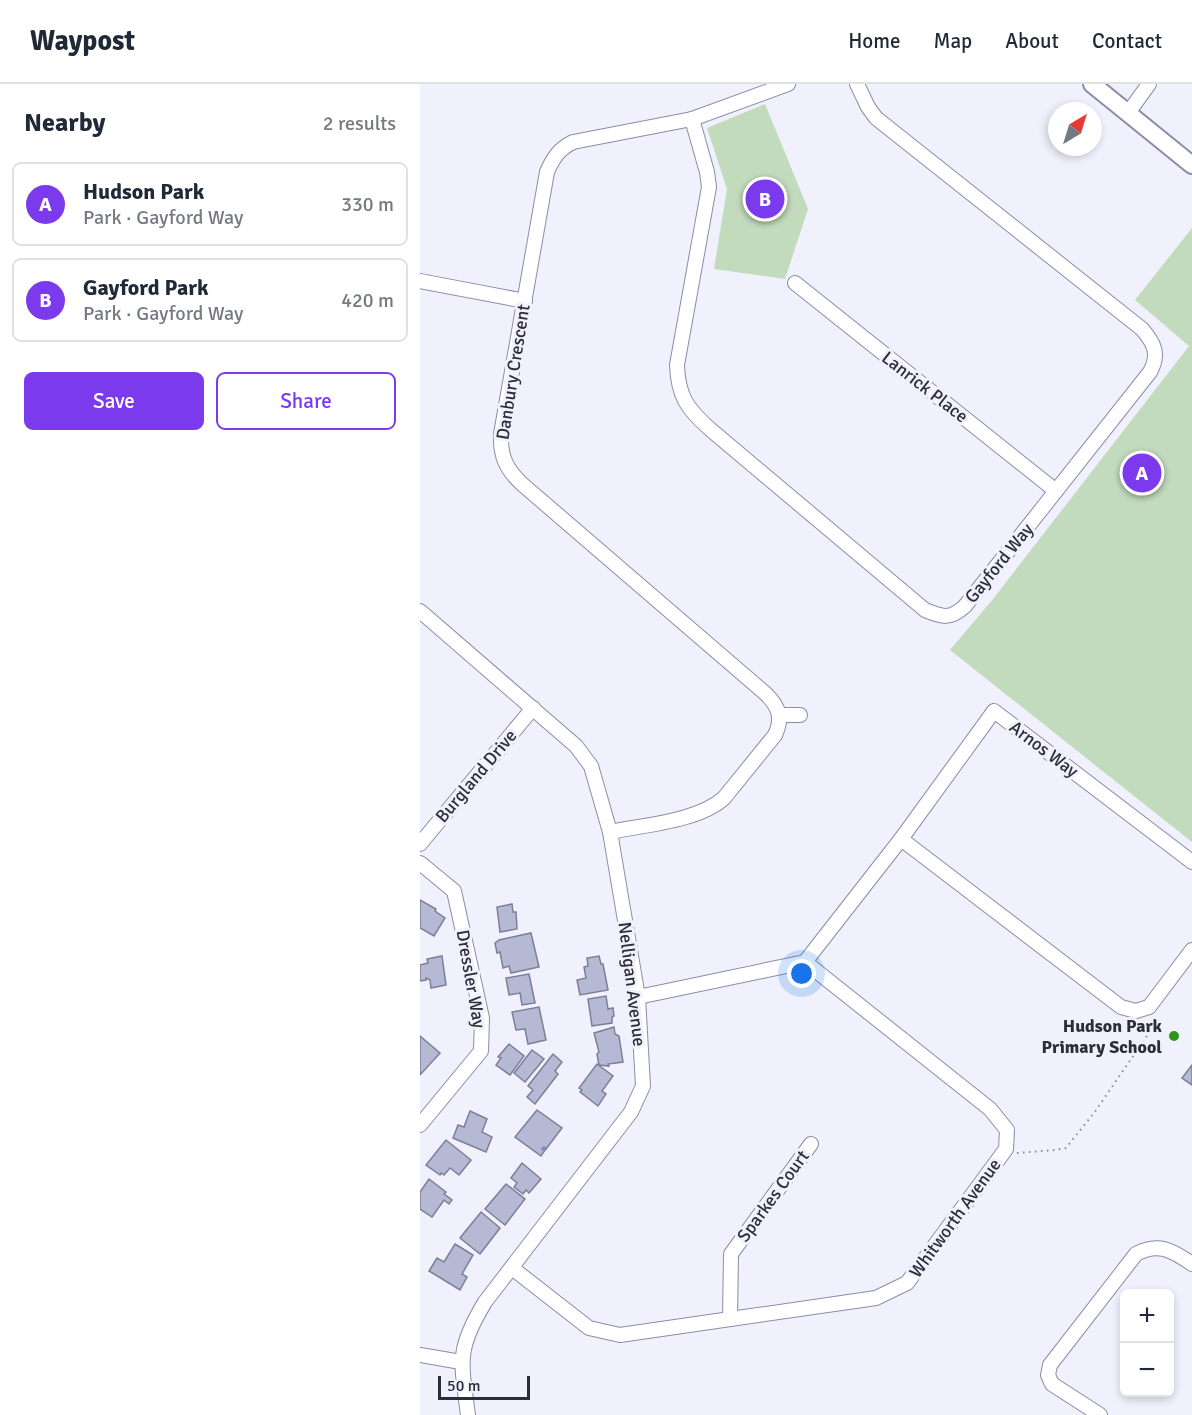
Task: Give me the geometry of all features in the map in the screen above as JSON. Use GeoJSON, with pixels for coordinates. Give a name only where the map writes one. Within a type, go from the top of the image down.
{"type":"FeatureCollection","features":[{"type":"Feature","properties":{"kind":"street","name":"Danbury Crescent"},"geometry":{"type":"LineString","coordinates":[[780,715],[778,708],[766,694],[509,471],[503,459],[501,434],[547,172],[558,153],[573,142],[692,119],[788,84]]}},
{"type":"Feature","properties":{"kind":"street","name":"Gayford Way"},"geometry":{"type":"LineString","coordinates":[[692,119],[708,172],[709,187],[677,365],[678,384],[684,401],[696,417],[925,610],[937,615],[948,616],[957,614],[965,606],[1150,372],[1155,363],[1156,352],[1151,339],[1142,329],[876,118],[857,84]]}},
{"type":"Feature","properties":{"kind":"street"},"geometry":{"type":"LineString","coordinates":[[1092,84],[1192,155]]}},
{"type":"Feature","properties":{"kind":"street"},"geometry":{"type":"LineString","coordinates":[[1104,84],[1192,165]]}},
{"type":"Feature","properties":{"kind":"street"},"geometry":{"type":"LineString","coordinates":[[1131,110],[1149,84]]}},
{"type":"Feature","properties":{"kind":"street"},"geometry":{"type":"LineString","coordinates":[[420,281],[525,301]]}},
{"type":"Feature","properties":{"kind":"street","name":"Lanrick Place"},"geometry":{"type":"LineString","coordinates":[[795,283],[1056,491]]}},
{"type":"Feature","properties":{"kind":"street","name":"Nelligan Avenue"},"geometry":{"type":"LineString","coordinates":[[420,611],[576,746],[591,766],[610,832],[638,997],[643,1086],[631,1112],[472,1323],[464,1343],[461,1362],[468,1415]]}},
{"type":"Feature","properties":{"kind":"street","name":"Burgland Drive"},"geometry":{"type":"LineString","coordinates":[[420,844],[533,708]]}},
{"type":"Feature","properties":{"kind":"street","name":"Arnos Way"},"geometry":{"type":"LineString","coordinates":[[805,962],[901,839],[994,711],[1192,862]]}},
{"type":"Feature","properties":{"kind":"street"},"geometry":{"type":"LineString","coordinates":[[610,832],[692,816],[714,807],[724,798],[775,735],[780,715],[800,715]]}},
{"type":"Feature","properties":{"kind":"street"},"geometry":{"type":"LineString","coordinates":[[901,839],[1128,1010],[1136,1011],[1149,1007],[1192,950]]}},
{"type":"Feature","properties":{"kind":"street","name":"Dressler Way"},"geometry":{"type":"LineString","coordinates":[[420,863],[454,891],[482,1018],[481,1051],[420,1125]]}},
{"type":"Feature","properties":{"kind":"street"},"geometry":{"type":"LineString","coordinates":[[638,997],[805,962]]}},
{"type":"Feature","properties":{"kind":"street","name":"Whitworth Avenue"},"geometry":{"type":"LineString","coordinates":[[512,1268],[589,1328],[620,1335],[876,1298],[907,1283],[1006,1149],[1007,1130],[990,1108],[805,962]]}},
{"type":"Feature","properties":{"kind":"street","name":"Sparkes Court"},"geometry":{"type":"LineString","coordinates":[[730,1319],[731,1254],[811,1144]]}},
{"type":"Feature","properties":{"kind":"street"},"geometry":{"type":"LineString","coordinates":[[1100,1415],[1052,1384],[1048,1375],[1050,1365],[1136,1254],[1148,1248],[1158,1247],[1171,1251],[1192,1264]]}},
{"type":"Feature","properties":{"kind":"street"},"geometry":{"type":"LineString","coordinates":[[420,1355],[461,1362]]}},
{"type":"Feature","properties":{"kind":"path"},"geometry":{"type":"LineString","coordinates":[[1006,1149],[1018,1154],[1066,1148],[1094,1113],[1149,1033]]}},
{"type":"Feature","properties":{"kind":"green space"},"geometry":{"type":"Polygon","coordinates":[[[765,104],[808,209],[785,279],[714,269],[727,189],[707,128],[765,104]]]}},
{"type":"Feature","properties":{"kind":"green space"},"geometry":{"type":"Polygon","coordinates":[[[1192,228],[1192,842],[950,650],[993,599],[1189,346],[1135,300],[1192,228]]]}},
{"type":"Feature","properties":{"kind":"building"},"geometry":{"type":"Polygon","coordinates":[[[420,900],[436,909],[435,911],[445,918],[434,936],[420,928],[420,900]]]}},
{"type":"Feature","properties":{"kind":"building"},"geometry":{"type":"Polygon","coordinates":[[[512,904],[513,912],[516,912],[517,929],[500,932],[497,907],[512,904]]]}},
{"type":"Feature","properties":{"kind":"building"},"geometry":{"type":"Polygon","coordinates":[[[531,933],[539,967],[511,973],[509,966],[503,968],[500,952],[497,953],[495,943],[499,940],[531,933]]]}},
{"type":"Feature","properties":{"kind":"building"},"geometry":{"type":"Polygon","coordinates":[[[442,956],[446,985],[431,988],[430,980],[426,978],[420,981],[420,965],[428,963],[427,959],[442,956]]]}},
{"type":"Feature","properties":{"kind":"building"},"geometry":{"type":"Polygon","coordinates":[[[599,956],[603,964],[608,990],[580,995],[577,980],[586,978],[584,967],[588,966],[587,958],[599,956]]]}},
{"type":"Feature","properties":{"kind":"building"},"geometry":{"type":"Polygon","coordinates":[[[529,974],[535,1003],[522,1005],[520,993],[509,995],[506,978],[529,974]]]}},
{"type":"Feature","properties":{"kind":"building"},"geometry":{"type":"Polygon","coordinates":[[[606,996],[608,1009],[613,1008],[612,1023],[592,1026],[588,999],[606,996]]]}},
{"type":"Feature","properties":{"kind":"building"},"geometry":{"type":"Polygon","coordinates":[[[539,1007],[546,1040],[528,1044],[525,1029],[516,1030],[512,1012],[539,1007]]]}},
{"type":"Feature","properties":{"kind":"building"},"geometry":{"type":"Polygon","coordinates":[[[614,1027],[615,1034],[619,1036],[623,1062],[608,1064],[609,1066],[599,1065],[597,1054],[599,1052],[594,1033],[614,1027]]]}},
{"type":"Feature","properties":{"kind":"building"},"geometry":{"type":"Polygon","coordinates":[[[420,1036],[440,1053],[420,1075],[420,1036]]]}},
{"type":"Feature","properties":{"kind":"building"},"geometry":{"type":"Polygon","coordinates":[[[509,1044],[524,1056],[510,1075],[496,1065],[501,1058],[498,1057],[509,1044]]]}},
{"type":"Feature","properties":{"kind":"building"},"geometry":{"type":"Polygon","coordinates":[[[532,1050],[544,1059],[525,1082],[514,1073],[532,1050]]]}},
{"type":"Feature","properties":{"kind":"building"},"geometry":{"type":"Polygon","coordinates":[[[553,1054],[562,1062],[555,1071],[558,1074],[535,1104],[527,1097],[533,1090],[528,1086],[553,1054]]]}},
{"type":"Feature","properties":{"kind":"building"},"geometry":{"type":"Polygon","coordinates":[[[597,1064],[613,1076],[602,1091],[606,1094],[598,1106],[580,1092],[582,1090],[579,1088],[597,1064]]]}},
{"type":"Feature","properties":{"kind":"building"},"geometry":{"type":"Polygon","coordinates":[[[1192,1065],[1192,1085],[1182,1078],[1192,1065]]]}},
{"type":"Feature","properties":{"kind":"building"},"geometry":{"type":"Polygon","coordinates":[[[537,1110],[562,1128],[546,1149],[544,1147],[542,1149],[545,1150],[541,1156],[515,1137],[537,1110]]]}},
{"type":"Feature","properties":{"kind":"building"},"geometry":{"type":"Polygon","coordinates":[[[470,1111],[487,1119],[482,1132],[492,1137],[486,1152],[453,1138],[458,1125],[464,1127],[470,1111]]]}},
{"type":"Feature","properties":{"kind":"building"},"geometry":{"type":"Polygon","coordinates":[[[446,1140],[471,1160],[459,1175],[450,1168],[444,1175],[441,1173],[440,1175],[426,1165],[446,1140]]]}},
{"type":"Feature","properties":{"kind":"building"},"geometry":{"type":"Polygon","coordinates":[[[522,1163],[541,1179],[529,1193],[526,1190],[523,1194],[514,1187],[517,1183],[511,1178],[522,1163]]]}},
{"type":"Feature","properties":{"kind":"building"},"geometry":{"type":"Polygon","coordinates":[[[429,1179],[446,1192],[444,1194],[452,1200],[449,1204],[444,1200],[432,1217],[420,1209],[420,1192],[429,1179]]]}},
{"type":"Feature","properties":{"kind":"building"},"geometry":{"type":"Polygon","coordinates":[[[506,1184],[525,1199],[505,1225],[485,1209],[506,1184]]]}},
{"type":"Feature","properties":{"kind":"building"},"geometry":{"type":"Polygon","coordinates":[[[481,1212],[500,1228],[480,1254],[460,1238],[481,1212]]]}},
{"type":"Feature","properties":{"kind":"building"},"geometry":{"type":"Polygon","coordinates":[[[455,1244],[473,1255],[462,1274],[467,1277],[460,1290],[429,1271],[437,1258],[444,1262],[455,1244]]]}},
{"type":"Feature","properties":{"kind":"place","name":"Gayford Park"},"geometry":{"type":"Point","coordinates":[765,199]}},
{"type":"Feature","properties":{"kind":"place","name":"Hudson Park"},"geometry":{"type":"Point","coordinates":[1142,473]}},
{"type":"Feature","properties":{"kind":"place","name":"Hudson Park Primary School"},"geometry":{"type":"Point","coordinates":[1174,1036]}}]}
